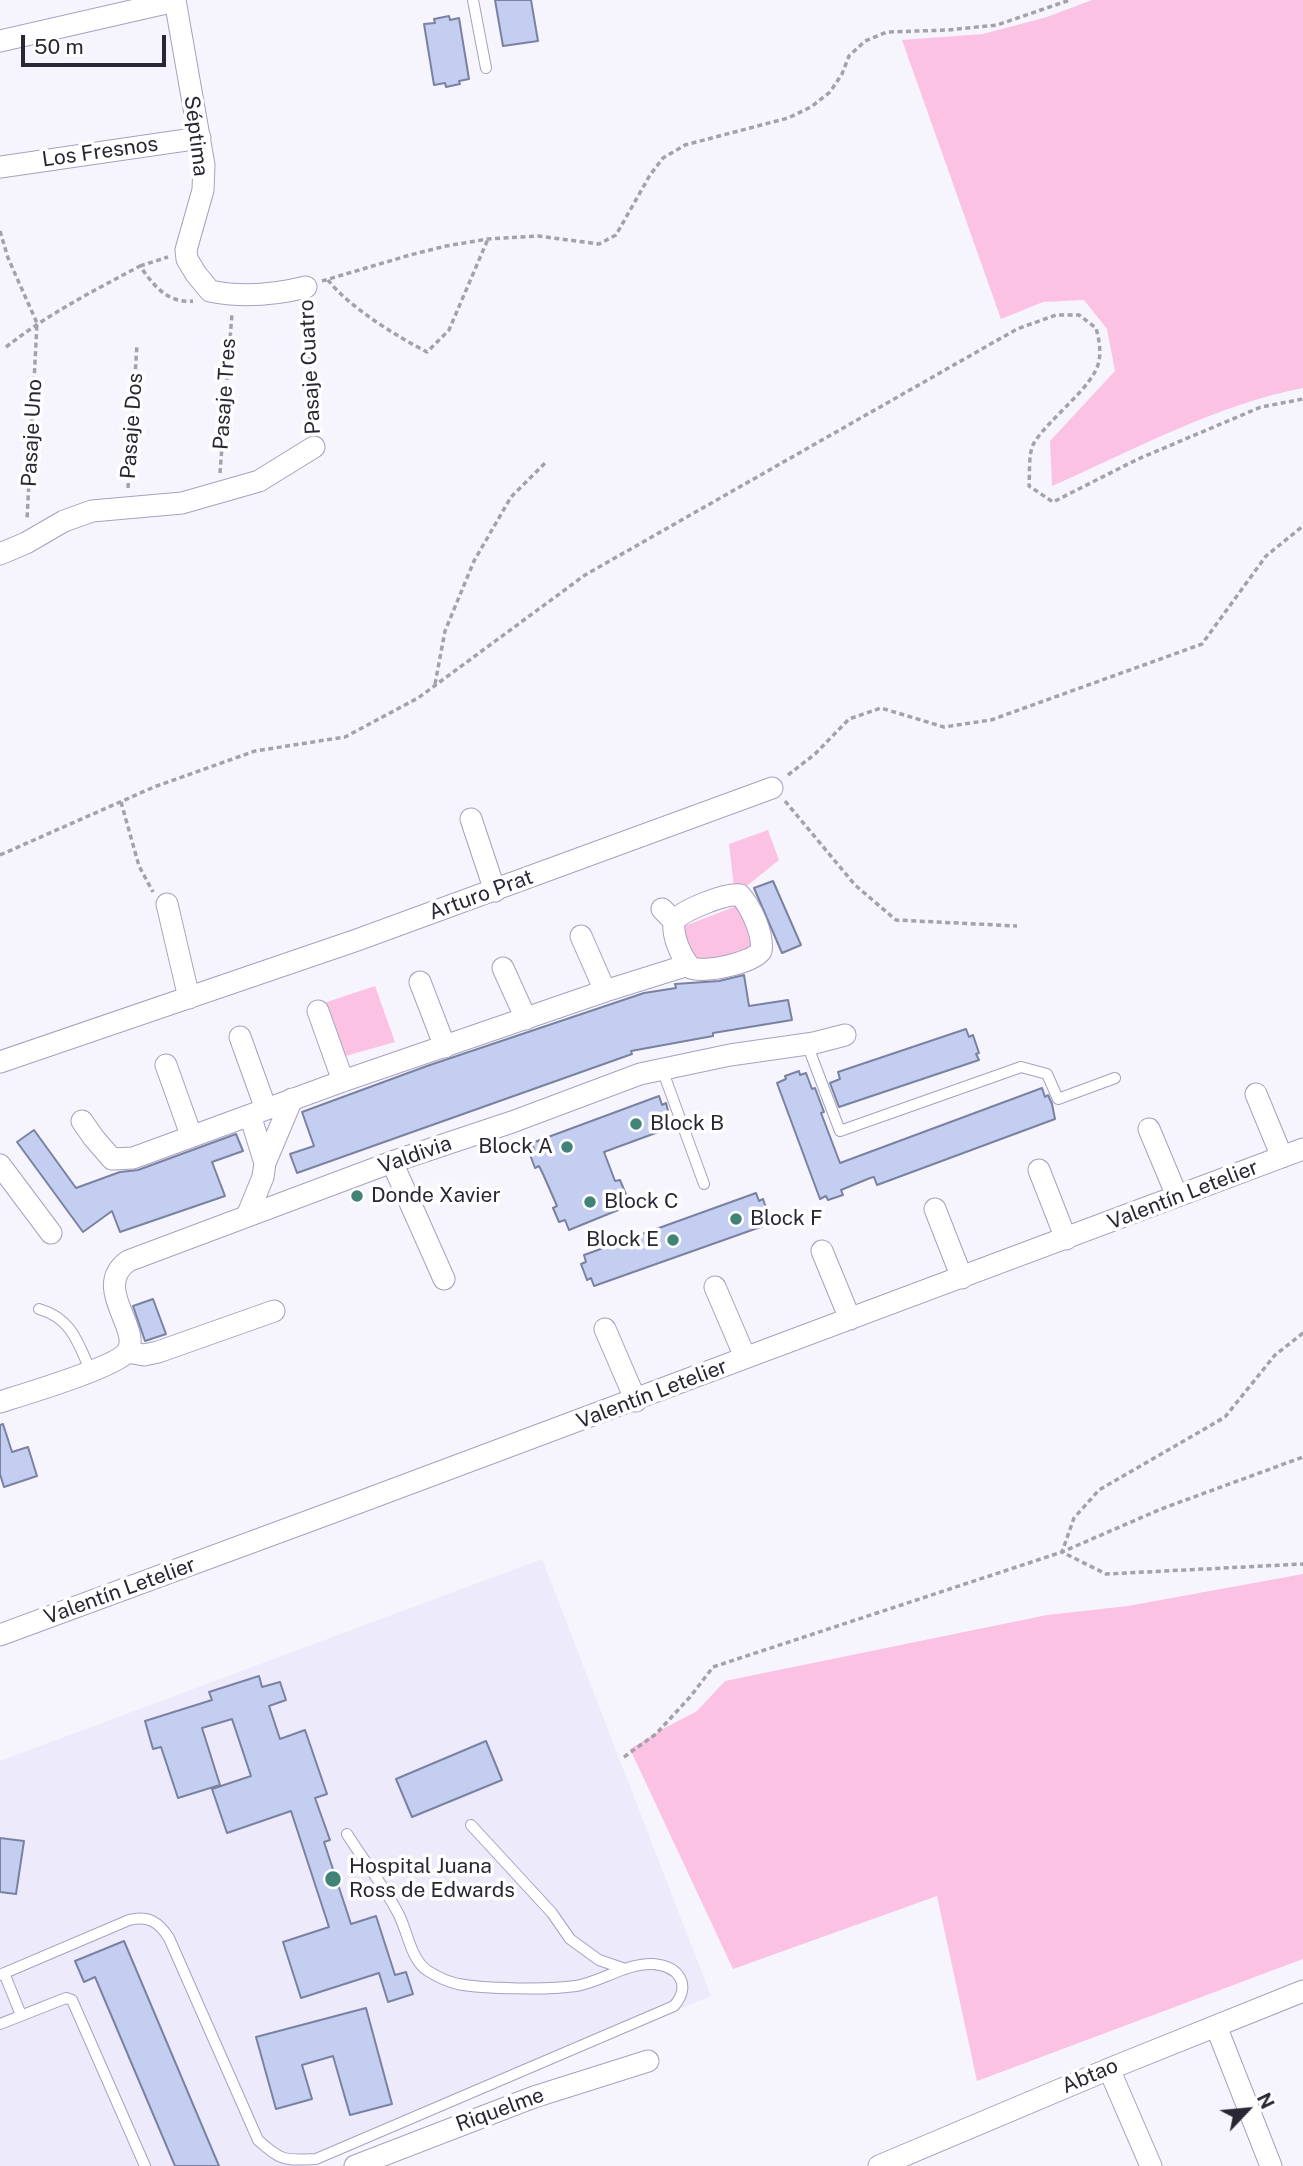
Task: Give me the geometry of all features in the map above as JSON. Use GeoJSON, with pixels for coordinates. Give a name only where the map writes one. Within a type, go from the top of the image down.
{"type":"FeatureCollection","features":[{"type":"Feature","properties":{"kind":"street"},"geometry":{"type":"LineString","coordinates":[[0,41],[175,1]]}},
{"type":"Feature","properties":{"kind":"street","name":"Séptima"},"geometry":{"type":"LineString","coordinates":[[175,1],[204,165],[202,190],[186,250]]}},
{"type":"Feature","properties":{"kind":"street","name":"Los Fresnos"},"geometry":{"type":"LineString","coordinates":[[0,167],[200,138]]}},
{"type":"Feature","properties":{"kind":"street"},"geometry":{"type":"LineString","coordinates":[[186,250],[187,260],[210,291],[233,296],[276,294],[306,287]]}},
{"type":"Feature","properties":{"kind":"street"},"geometry":{"type":"LineString","coordinates":[[0,554],[26,543],[64,521],[92,511],[182,503],[259,481],[314,447]]}},
{"type":"Feature","properties":{"kind":"street","name":"Arturo Prat"},"geometry":{"type":"LineString","coordinates":[[0,1062],[495,891],[772,788]]}},
{"type":"Feature","properties":{"kind":"street"},"geometry":{"type":"LineString","coordinates":[[471,819],[495,891]]}},
{"type":"Feature","properties":{"kind":"street"},"geometry":{"type":"LineString","coordinates":[[82,1121],[112,1159],[120,1160],[159,1149],[191,1135],[605,990],[688,965],[703,971],[751,959],[759,954],[762,940],[740,895],[731,894],[684,913],[668,915],[688,965]]}},
{"type":"Feature","properties":{"kind":"street"},"geometry":{"type":"LineString","coordinates":[[167,904],[189,998]]}},
{"type":"Feature","properties":{"kind":"street"},"geometry":{"type":"LineString","coordinates":[[581,936],[605,990]]}},
{"type":"Feature","properties":{"kind":"street"},"geometry":{"type":"LineString","coordinates":[[503,968],[526,1019]]}},
{"type":"Feature","properties":{"kind":"street"},"geometry":{"type":"LineString","coordinates":[[419,982],[445,1047]]}},
{"type":"Feature","properties":{"kind":"street"},"geometry":{"type":"LineString","coordinates":[[318,1011],[343,1081]]}},
{"type":"Feature","properties":{"kind":"street","name":"Valdivia"},"geometry":{"type":"LineString","coordinates":[[127,1352],[128,1332],[114,1287],[117,1272],[128,1261],[391,1162],[512,1122],[640,1074],[744,1052],[807,1044],[845,1035]]}},
{"type":"Feature","properties":{"kind":"street"},"geometry":{"type":"LineString","coordinates":[[240,1037],[258,1112],[265,1163],[264,1177],[247,1216]]}},
{"type":"Feature","properties":{"kind":"street"},"geometry":{"type":"LineString","coordinates":[[166,1065],[191,1135]]}},
{"type":"Feature","properties":{"kind":"street"},"geometry":{"type":"LineString","coordinates":[[1256,1094],[1282,1157]]}},
{"type":"Feature","properties":{"kind":"street"},"geometry":{"type":"LineString","coordinates":[[265,1163],[292,1099]]}},
{"type":"Feature","properties":{"kind":"street"},"geometry":{"type":"LineString","coordinates":[[1149,1129],[1177,1196]]}},
{"type":"Feature","properties":{"kind":"street","name":"Valentín Letelier"},"geometry":{"type":"LineString","coordinates":[[0,1635],[636,1401],[745,1357],[1303,1150]]}},
{"type":"Feature","properties":{"kind":"street"},"geometry":{"type":"LineString","coordinates":[[391,1162],[444,1279]]}},
{"type":"Feature","properties":{"kind":"street"},"geometry":{"type":"LineString","coordinates":[[0,1165],[51,1233]]}},
{"type":"Feature","properties":{"kind":"street"},"geometry":{"type":"LineString","coordinates":[[1039,1170],[1066,1239]]}},
{"type":"Feature","properties":{"kind":"street"},"geometry":{"type":"LineString","coordinates":[[935,1209],[962,1278]]}},
{"type":"Feature","properties":{"kind":"street"},"geometry":{"type":"LineString","coordinates":[[822,1251],[850,1319]]}},
{"type":"Feature","properties":{"kind":"street"},"geometry":{"type":"LineString","coordinates":[[715,1287],[745,1357]]}},
{"type":"Feature","properties":{"kind":"street"},"geometry":{"type":"LineString","coordinates":[[0,1402],[107,1364],[127,1352],[144,1355],[158,1353],[274,1311]]}},
{"type":"Feature","properties":{"kind":"street"},"geometry":{"type":"LineString","coordinates":[[605,1329],[636,1401]]}},
{"type":"Feature","properties":{"kind":"street","name":"Abtao"},"geometry":{"type":"LineString","coordinates":[[879,2166],[1109,2068],[1303,1991]]}},
{"type":"Feature","properties":{"kind":"street"},"geometry":{"type":"LineString","coordinates":[[1216,2026],[1271,2166]]}},
{"type":"Feature","properties":{"kind":"street","name":"Riquelme"},"geometry":{"type":"LineString","coordinates":[[355,2166],[534,2097],[648,2061]]}},
{"type":"Feature","properties":{"kind":"street"},"geometry":{"type":"LineString","coordinates":[[1109,2068],[1151,2166]]}},
{"type":"Feature","properties":{"kind":"lane"},"geometry":{"type":"LineString","coordinates":[[473,0],[486,68]]}},
{"type":"Feature","properties":{"kind":"lane"},"geometry":{"type":"LineString","coordinates":[[807,1044],[840,1131],[1021,1067],[1047,1074],[1058,1099],[1115,1079]]}},
{"type":"Feature","properties":{"kind":"lane"},"geometry":{"type":"LineString","coordinates":[[662,1069],[704,1184]]}},
{"type":"Feature","properties":{"kind":"lane"},"geometry":{"type":"LineString","coordinates":[[39,1309],[56,1315],[70,1326],[90,1370]]}},
{"type":"Feature","properties":{"kind":"lane"},"geometry":{"type":"LineString","coordinates":[[471,1825],[552,1913],[570,1939],[599,1960],[625,1969]]}},
{"type":"Feature","properties":{"kind":"lane"},"geometry":{"type":"LineString","coordinates":[[21,2015],[2,1974],[129,1920],[147,1918],[156,1923],[169,1938],[258,2140],[277,2157],[294,2160],[316,2159],[674,2006],[681,1997],[683,1985],[676,1971],[667,1966],[650,1964],[625,1969],[576,1986],[519,1987],[457,1983],[427,1971],[410,1947],[399,1915],[347,1834]]}},
{"type":"Feature","properties":{"kind":"lane"},"geometry":{"type":"LineString","coordinates":[[0,2024],[66,1998],[72,2000],[145,2166]]}},
{"type":"Feature","properties":{"kind":"path"},"geometry":{"type":"LineString","coordinates":[[306,287],[410,255],[488,239],[538,236],[599,244],[616,235],[663,158],[685,145],[788,118],[811,107],[830,92],[842,74],[849,56],[865,41],[887,32],[997,25],[1070,0]]}},
{"type":"Feature","properties":{"kind":"path"},"geometry":{"type":"LineString","coordinates":[[0,231],[8,258],[37,323]]}},
{"type":"Feature","properties":{"kind":"path"},"geometry":{"type":"LineString","coordinates":[[328,279],[338,293],[404,340],[427,352],[449,330],[488,239]]}},
{"type":"Feature","properties":{"kind":"path"},"geometry":{"type":"LineString","coordinates":[[6,347],[68,303],[140,266],[186,250]]}},
{"type":"Feature","properties":{"kind":"path"},"geometry":{"type":"LineString","coordinates":[[140,266],[164,295],[183,302],[198,300],[210,291]]}},
{"type":"Feature","properties":{"kind":"path","name":"Pasaje Cuatro"},"geometry":{"type":"LineString","coordinates":[[306,287],[314,447]]}},
{"type":"Feature","properties":{"kind":"path","name":"Pasaje Tres"},"geometry":{"type":"LineString","coordinates":[[218,492],[233,296]]}},
{"type":"Feature","properties":{"kind":"path"},"geometry":{"type":"LineString","coordinates":[[0,855],[154,787],[255,751],[345,737],[418,698],[585,575],[1017,329],[1056,315],[1079,315],[1097,328],[1100,346],[1099,364],[1087,384],[1032,445],[1029,486],[1053,502],[1138,459],[1261,407],[1303,399]]}},
{"type":"Feature","properties":{"kind":"path","name":"Pasaje Uno"},"geometry":{"type":"LineString","coordinates":[[26,543],[37,323]]}},
{"type":"Feature","properties":{"kind":"path","name":"Pasaje Dos"},"geometry":{"type":"LineString","coordinates":[[127,509],[137,344]]}},
{"type":"Feature","properties":{"kind":"path"},"geometry":{"type":"LineString","coordinates":[[434,686],[445,631],[474,561],[511,497],[546,462]]}},
{"type":"Feature","properties":{"kind":"path"},"geometry":{"type":"LineString","coordinates":[[1017,926],[896,920],[855,885],[772,788],[815,754],[849,719],[881,708],[944,727],[991,720],[1202,644],[1266,556],[1303,526]]}},
{"type":"Feature","properties":{"kind":"path"},"geometry":{"type":"LineString","coordinates":[[121,802],[139,866],[157,901],[167,904]]}},
{"type":"Feature","properties":{"kind":"path"},"geometry":{"type":"LineString","coordinates":[[1062,1552],[1074,1518],[1099,1490],[1224,1417],[1275,1355],[1303,1333]]}},
{"type":"Feature","properties":{"kind":"path"},"geometry":{"type":"LineString","coordinates":[[624,1757],[656,1734],[713,1667],[1062,1552],[1161,1509],[1303,1457]]}},
{"type":"Feature","properties":{"kind":"path"},"geometry":{"type":"LineString","coordinates":[[1062,1552],[1106,1574],[1303,1564]]}},
{"type":"Feature","properties":{"kind":"shaded area"},"geometry":{"type":"Polygon","coordinates":[[[1092,0],[1303,0],[1303,388],[1238,405],[1207,417],[1052,486],[1050,441],[1115,371],[1107,329],[1084,300],[1043,302],[1001,319],[902,40],[983,34],[1047,17],[1092,0]]]}},
{"type":"Feature","properties":{"kind":"shaded area"},"geometry":{"type":"Polygon","coordinates":[[[768,830],[779,860],[743,889],[734,888],[729,844],[768,830]]]}},
{"type":"Feature","properties":{"kind":"shaded area"},"geometry":{"type":"Polygon","coordinates":[[[739,905],[755,949],[696,963],[682,927],[739,905]]]}},
{"type":"Feature","properties":{"kind":"shaded area"},"geometry":{"type":"Polygon","coordinates":[[[375,986],[395,1042],[342,1057],[324,1003],[375,986]]]}},
{"type":"Feature","properties":{"kind":"shaded area","name":"Hospital Juana Ross de Edwards"},"geometry":{"type":"Polygon","coordinates":[[[542,1559],[711,1996],[306,2166],[0,2166],[0,1761],[542,1559]]]}},
{"type":"Feature","properties":{"kind":"shaded area"},"geometry":{"type":"Polygon","coordinates":[[[1303,1574],[1303,1959],[977,2081],[937,1896],[733,1969],[630,1749],[697,1711],[725,1681],[1047,1615],[1128,1606],[1303,1574]]]}},
{"type":"Feature","properties":{"kind":"building"},"geometry":{"type":"Polygon","coordinates":[[[495,0],[531,0],[538,41],[503,46],[495,0]]]}},
{"type":"Feature","properties":{"kind":"building"},"geometry":{"type":"Polygon","coordinates":[[[449,16],[450,20],[459,18],[469,79],[446,87],[445,83],[434,85],[424,24],[435,23],[434,19],[449,16]]]}},
{"type":"Feature","properties":{"kind":"building"},"geometry":{"type":"Polygon","coordinates":[[[773,881],[801,945],[782,953],[754,888],[773,881]]]}},
{"type":"Feature","properties":{"kind":"building"},"geometry":{"type":"Polygon","coordinates":[[[744,975],[749,1006],[788,1000],[792,1020],[713,1033],[713,1036],[631,1051],[632,1054],[297,1173],[290,1154],[314,1146],[302,1112],[427,1066],[644,993],[676,988],[675,984],[719,981],[744,975]]]}},
{"type":"Feature","properties":{"kind":"building"},"geometry":{"type":"Polygon","coordinates":[[[966,1029],[969,1037],[973,1035],[979,1060],[839,1107],[830,1083],[840,1079],[838,1072],[966,1029]]]}},
{"type":"Feature","properties":{"kind":"building"},"geometry":{"type":"Polygon","coordinates":[[[799,1071],[800,1075],[806,1073],[812,1089],[815,1088],[824,1112],[821,1113],[840,1163],[1042,1088],[1045,1097],[1048,1095],[1052,1104],[1055,1119],[877,1185],[874,1177],[841,1190],[843,1195],[828,1200],[826,1196],[820,1199],[777,1083],[786,1079],[785,1076],[799,1071]]]}},
{"type":"Feature","properties":{"kind":"building"},"geometry":{"type":"Polygon","coordinates":[[[659,1096],[662,1105],[666,1103],[672,1127],[604,1152],[615,1181],[620,1180],[628,1206],[569,1230],[565,1220],[559,1222],[553,1208],[557,1206],[543,1174],[539,1166],[535,1168],[529,1152],[534,1150],[532,1143],[659,1096]]]}},
{"type":"Feature","properties":{"kind":"building"},"geometry":{"type":"Polygon","coordinates":[[[34,1130],[76,1188],[120,1172],[138,1170],[236,1134],[243,1151],[212,1162],[225,1196],[120,1232],[112,1211],[83,1232],[17,1142],[34,1130]]]}},
{"type":"Feature","properties":{"kind":"building"},"geometry":{"type":"Polygon","coordinates":[[[756,1193],[759,1201],[763,1199],[769,1224],[594,1286],[591,1278],[587,1280],[581,1264],[586,1262],[584,1255],[756,1193]]]}},
{"type":"Feature","properties":{"kind":"building"},"geometry":{"type":"Polygon","coordinates":[[[153,1299],[166,1334],[145,1341],[133,1306],[153,1299]]]}},
{"type":"Feature","properties":{"kind":"building"},"geometry":{"type":"Polygon","coordinates":[[[3,1424],[12,1452],[28,1447],[37,1476],[4,1487],[0,1474],[0,1425],[3,1424]]]}},
{"type":"Feature","properties":{"kind":"building"},"geometry":{"type":"Polygon","coordinates":[[[259,1676],[262,1687],[280,1682],[286,1700],[269,1706],[280,1739],[305,1730],[327,1794],[315,1798],[330,1840],[324,1842],[351,1924],[376,1916],[395,1975],[406,1972],[413,1994],[388,2002],[379,1973],[301,1998],[283,1942],[329,1927],[291,1811],[227,1833],[212,1789],[251,1776],[232,1719],[202,1728],[220,1785],[178,1798],[161,1747],[153,1749],[145,1721],[212,1700],[209,1692],[259,1676]]]}},
{"type":"Feature","properties":{"kind":"building"},"geometry":{"type":"Polygon","coordinates":[[[486,1741],[502,1780],[412,1817],[396,1779],[486,1741]]]}},
{"type":"Feature","properties":{"kind":"building"},"geometry":{"type":"Polygon","coordinates":[[[0,1838],[24,1841],[16,1894],[0,1892],[0,1838]]]}},
{"type":"Feature","properties":{"kind":"building"},"geometry":{"type":"Polygon","coordinates":[[[124,1941],[219,2166],[175,2166],[95,1977],[84,1982],[75,1961],[124,1941]]]}},
{"type":"Feature","properties":{"kind":"building"},"geometry":{"type":"Polygon","coordinates":[[[366,2008],[392,2104],[350,2115],[333,2056],[302,2065],[312,2099],[276,2109],[256,2037],[366,2008]]]}},
{"type":"Feature","properties":{"kind":"place","name":"Block B"},"geometry":{"type":"Point","coordinates":[636,1124]}},
{"type":"Feature","properties":{"kind":"place","name":"Block A"},"geometry":{"type":"Point","coordinates":[567,1147]}},
{"type":"Feature","properties":{"kind":"place","name":"Donde Xavier"},"geometry":{"type":"Point","coordinates":[357,1196]}},
{"type":"Feature","properties":{"kind":"place","name":"Block C"},"geometry":{"type":"Point","coordinates":[590,1202]}},
{"type":"Feature","properties":{"kind":"place","name":"Block F"},"geometry":{"type":"Point","coordinates":[736,1219]}},
{"type":"Feature","properties":{"kind":"place","name":"Block E"},"geometry":{"type":"Point","coordinates":[673,1240]}},
{"type":"Feature","properties":{"kind":"place","name":"Hospital Juana Ross de Edwards"},"geometry":{"type":"Point","coordinates":[333,1879]}}]}
